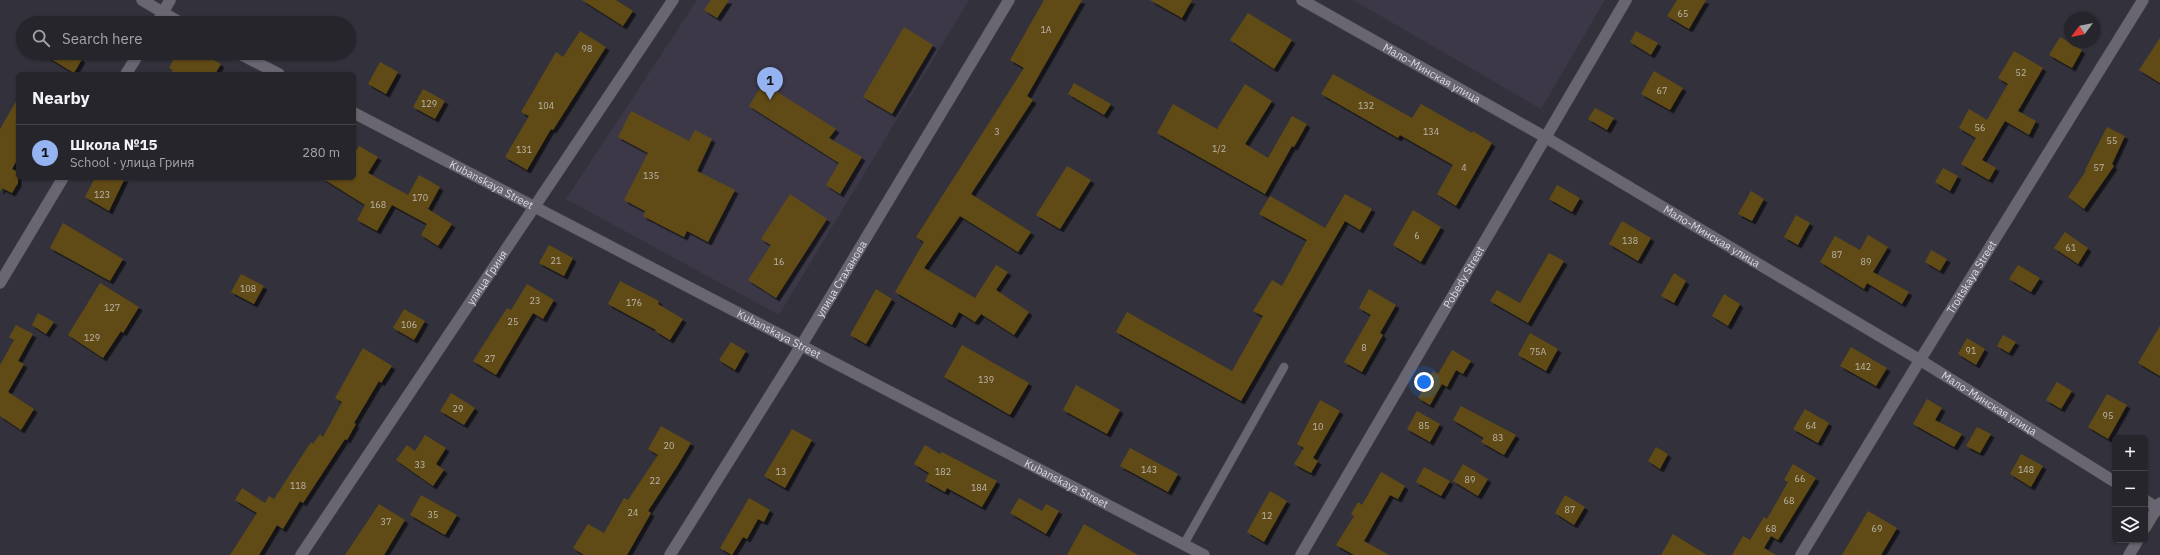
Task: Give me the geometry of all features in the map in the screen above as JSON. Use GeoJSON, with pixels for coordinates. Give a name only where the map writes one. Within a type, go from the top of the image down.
{"type":"FeatureCollection","features":[{"type":"Feature","properties":{"kind":"street"},"geometry":{"type":"LineString","coordinates":[[142,0],[157,16]]}},
{"type":"Feature","properties":{"kind":"street"},"geometry":{"type":"LineString","coordinates":[[160,16],[170,0]]}},
{"type":"Feature","properties":{"kind":"street","name":"улица Гриня"},"geometry":{"type":"LineString","coordinates":[[301,555],[673,0]]}},
{"type":"Feature","properties":{"kind":"street","name":"улица Стаханова"},"geometry":{"type":"LineString","coordinates":[[670,555],[801,346],[1009,0]]}},
{"type":"Feature","properties":{"kind":"street","name":"Мало-Минская улица"},"geometry":{"type":"LineString","coordinates":[[1302,0],[1545,137],[1920,360],[2112,480]]}},
{"type":"Feature","properties":{"kind":"street","name":"Pobedy Street"},"geometry":{"type":"LineString","coordinates":[[1301,555],[1626,0]]}},
{"type":"Feature","properties":{"kind":"street","name":"Troitskaya Street"},"geometry":{"type":"LineString","coordinates":[[1801,555],[2143,0]]}},
{"type":"Feature","properties":{"kind":"street"},"geometry":{"type":"LineString","coordinates":[[127,72],[135,60]]}},
{"type":"Feature","properties":{"kind":"street"},"geometry":{"type":"LineString","coordinates":[[252,60],[275,72]]}},
{"type":"Feature","properties":{"kind":"street","name":"Kubanskaya Street"},"geometry":{"type":"LineString","coordinates":[[356,114],[1204,555]]}},
{"type":"Feature","properties":{"kind":"street"},"geometry":{"type":"LineString","coordinates":[[0,283],[62,180]]}},
{"type":"Feature","properties":{"kind":"street"},"geometry":{"type":"LineString","coordinates":[[2148,502],[2159,507],[2148,524]]}},
{"type":"Feature","properties":{"kind":"street"},"geometry":{"type":"LineString","coordinates":[[2129,555],[2136,543]]}},
{"type":"Feature","properties":{"kind":"lane"},"geometry":{"type":"LineString","coordinates":[[1184,544],[1284,367]]}},
{"type":"Feature","properties":{"kind":"shaded area"},"geometry":{"type":"Polygon","coordinates":[[[697,0],[969,0],[779,315],[566,199],[697,0]]]}},
{"type":"Feature","properties":{"kind":"shaded area"},"geometry":{"type":"Polygon","coordinates":[[[1353,0],[1605,0],[1541,109],[1353,0]]]}},
{"type":"Feature","properties":{"kind":"building"},"geometry":{"type":"Polygon","coordinates":[[[582,0],[616,0],[633,11],[623,26],[582,0]]]}},
{"type":"Feature","properties":{"kind":"building"},"geometry":{"type":"Polygon","coordinates":[[[711,0],[729,0],[717,18],[704,10],[711,0]]]}},
{"type":"Feature","properties":{"kind":"building"},"geometry":{"type":"Polygon","coordinates":[[[1044,0],[1082,0],[1027,96],[1033,100],[971,194],[1031,232],[1018,252],[960,216],[924,268],[975,298],[996,265],[1008,272],[996,290],[1029,312],[1014,335],[981,314],[975,322],[959,312],[952,325],[895,292],[924,242],[916,237],[1024,68],[1010,60],[1044,0]]]}},
{"type":"Feature","properties":{"kind":"building"},"geometry":{"type":"Polygon","coordinates":[[[1150,0],[1192,0],[1182,18],[1150,0]]]}},
{"type":"Feature","properties":{"kind":"building"},"geometry":{"type":"Polygon","coordinates":[[[1677,0],[1706,0],[1689,29],[1667,16],[1677,0]]]}},
{"type":"Feature","properties":{"kind":"building"},"geometry":{"type":"Polygon","coordinates":[[[1248,13],[1292,40],[1274,69],[1230,40],[1248,13]]]}},
{"type":"Feature","properties":{"kind":"building"},"geometry":{"type":"Polygon","coordinates":[[[904,27],[933,45],[892,114],[863,97],[904,27]]]}},
{"type":"Feature","properties":{"kind":"building"},"geometry":{"type":"Polygon","coordinates":[[[580,31],[606,47],[553,130],[551,129],[527,170],[505,157],[529,116],[521,112],[556,52],[563,57],[580,31]]]}},
{"type":"Feature","properties":{"kind":"building"},"geometry":{"type":"Polygon","coordinates":[[[1636,31],[1658,43],[1651,55],[1630,42],[1636,31]]]}},
{"type":"Feature","properties":{"kind":"building"},"geometry":{"type":"Polygon","coordinates":[[[2060,37],[2064,39],[2064,48],[2079,48],[2082,50],[2072,68],[2049,55],[2060,37]]]}},
{"type":"Feature","properties":{"kind":"building"},"geometry":{"type":"Polygon","coordinates":[[[2160,38],[2160,83],[2139,70],[2160,38]]]}},
{"type":"Feature","properties":{"kind":"building"},"geometry":{"type":"Polygon","coordinates":[[[2014,51],[2043,68],[2018,111],[2036,121],[2029,135],[2005,121],[1982,160],[1996,168],[1989,180],[1961,164],[1976,138],[1959,128],[1969,109],[1987,120],[2008,84],[1998,78],[2014,51]]]}},
{"type":"Feature","properties":{"kind":"building"},"geometry":{"type":"Polygon","coordinates":[[[53,60],[81,60],[75,72],[53,60]]]}},
{"type":"Feature","properties":{"kind":"building"},"geometry":{"type":"Polygon","coordinates":[[[173,60],[214,60],[221,64],[216,72],[172,72],[173,70],[169,68],[173,60]]]}},
{"type":"Feature","properties":{"kind":"building"},"geometry":{"type":"Polygon","coordinates":[[[380,62],[398,72],[386,94],[368,84],[380,62]]]}},
{"type":"Feature","properties":{"kind":"building"},"geometry":{"type":"Polygon","coordinates":[[[1654,71],[1683,88],[1670,110],[1641,94],[1654,71]]]}},
{"type":"Feature","properties":{"kind":"building"},"geometry":{"type":"Polygon","coordinates":[[[1333,74],[1412,118],[1421,104],[1472,133],[1473,131],[1492,143],[1456,206],[1437,194],[1453,165],[1400,135],[1398,138],[1321,94],[1333,74]]]}},
{"type":"Feature","properties":{"kind":"building"},"geometry":{"type":"Polygon","coordinates":[[[763,83],[836,129],[829,138],[862,157],[840,194],[826,185],[839,163],[749,106],[763,83]]]}},
{"type":"Feature","properties":{"kind":"building"},"geometry":{"type":"Polygon","coordinates":[[[1074,83],[1111,104],[1104,115],[1068,94],[1074,83]]]}},
{"type":"Feature","properties":{"kind":"building"},"geometry":{"type":"Polygon","coordinates":[[[1245,84],[1272,101],[1245,144],[1268,158],[1292,116],[1307,124],[1294,147],[1292,146],[1265,194],[1157,133],[1173,104],[1217,129],[1245,84]]]}},
{"type":"Feature","properties":{"kind":"building"},"geometry":{"type":"Polygon","coordinates":[[[423,89],[445,101],[435,119],[413,107],[423,89]]]}},
{"type":"Feature","properties":{"kind":"building"},"geometry":{"type":"Polygon","coordinates":[[[16,101],[16,162],[12,169],[16,171],[16,180],[18,180],[18,183],[12,193],[2,188],[0,192],[0,129],[16,101]]]}},
{"type":"Feature","properties":{"kind":"building"},"geometry":{"type":"Polygon","coordinates":[[[1595,108],[1614,118],[1607,130],[1588,119],[1595,108]]]}},
{"type":"Feature","properties":{"kind":"building"},"geometry":{"type":"Polygon","coordinates":[[[631,111],[689,141],[695,130],[712,139],[697,171],[735,190],[708,242],[687,231],[684,237],[643,216],[645,211],[624,200],[648,153],[618,137],[631,111]]]}},
{"type":"Feature","properties":{"kind":"building"},"geometry":{"type":"Polygon","coordinates":[[[2107,127],[2125,136],[2112,164],[2114,166],[2084,209],[2068,197],[2086,171],[2085,170],[2107,127]]]}},
{"type":"Feature","properties":{"kind":"building"},"geometry":{"type":"Polygon","coordinates":[[[359,146],[378,157],[368,173],[408,195],[419,175],[440,187],[428,209],[452,224],[438,246],[421,235],[427,224],[392,205],[377,231],[357,220],[365,205],[325,180],[356,180],[356,151],[359,146]]]}},
{"type":"Feature","properties":{"kind":"building"},"geometry":{"type":"Polygon","coordinates":[[[1067,166],[1091,180],[1060,229],[1036,215],[1067,166]]]}},
{"type":"Feature","properties":{"kind":"building"},"geometry":{"type":"Polygon","coordinates":[[[1943,168],[1958,176],[1950,191],[1935,182],[1943,168]]]}},
{"type":"Feature","properties":{"kind":"building"},"geometry":{"type":"Polygon","coordinates":[[[94,180],[124,180],[109,211],[85,197],[94,180]]]}},
{"type":"Feature","properties":{"kind":"building"},"geometry":{"type":"Polygon","coordinates":[[[1557,185],[1580,198],[1572,212],[1549,199],[1557,185]]]}},
{"type":"Feature","properties":{"kind":"building"},"geometry":{"type":"Polygon","coordinates":[[[1751,191],[1764,199],[1752,221],[1738,214],[1751,191]]]}},
{"type":"Feature","properties":{"kind":"building"},"geometry":{"type":"Polygon","coordinates":[[[790,194],[827,219],[776,298],[748,280],[771,245],[761,239],[790,194]]]}},
{"type":"Feature","properties":{"kind":"building"},"geometry":{"type":"Polygon","coordinates":[[[1345,194],[1372,209],[1360,230],[1345,221],[1241,401],[1116,332],[1127,312],[1232,371],[1263,316],[1253,311],[1272,280],[1282,286],[1307,240],[1259,214],[1270,196],[1325,228],[1345,194]]]}},
{"type":"Feature","properties":{"kind":"building"},"geometry":{"type":"Polygon","coordinates":[[[1413,210],[1441,227],[1421,262],[1393,245],[1413,210]]]}},
{"type":"Feature","properties":{"kind":"building"},"geometry":{"type":"Polygon","coordinates":[[[1796,215],[1810,223],[1798,245],[1784,237],[1796,215]]]}},
{"type":"Feature","properties":{"kind":"building"},"geometry":{"type":"Polygon","coordinates":[[[1622,221],[1651,238],[1638,261],[1609,244],[1622,221]]]}},
{"type":"Feature","properties":{"kind":"building"},"geometry":{"type":"Polygon","coordinates":[[[63,223],[123,259],[110,281],[50,248],[63,223]]]}},
{"type":"Feature","properties":{"kind":"building"},"geometry":{"type":"Polygon","coordinates":[[[2065,232],[2088,248],[2078,264],[2054,248],[2065,232]]]}},
{"type":"Feature","properties":{"kind":"building"},"geometry":{"type":"Polygon","coordinates":[[[1868,235],[1888,247],[1873,272],[1909,292],[1902,304],[1867,283],[1864,289],[1820,262],[1835,236],[1860,250],[1868,235]]]}},
{"type":"Feature","properties":{"kind":"building"},"geometry":{"type":"Polygon","coordinates":[[[549,245],[573,258],[564,276],[539,263],[549,245]]]}},
{"type":"Feature","properties":{"kind":"building"},"geometry":{"type":"Polygon","coordinates":[[[1931,250],[1947,259],[1940,271],[1925,262],[1931,250]]]}},
{"type":"Feature","properties":{"kind":"building"},"geometry":{"type":"Polygon","coordinates":[[[1549,253],[1564,261],[1528,323],[1490,301],[1497,290],[1520,303],[1549,253]]]}},
{"type":"Feature","properties":{"kind":"building"},"geometry":{"type":"Polygon","coordinates":[[[2018,265],[2040,278],[2031,292],[2009,279],[2018,265]]]}},
{"type":"Feature","properties":{"kind":"building"},"geometry":{"type":"Polygon","coordinates":[[[1674,273],[1686,281],[1674,303],[1661,296],[1674,273]]]}},
{"type":"Feature","properties":{"kind":"building"},"geometry":{"type":"Polygon","coordinates":[[[241,274],[264,286],[254,304],[231,292],[241,274]]]}},
{"type":"Feature","properties":{"kind":"building"},"geometry":{"type":"Polygon","coordinates":[[[620,281],[659,301],[658,304],[683,319],[670,340],[655,331],[656,330],[608,304],[620,281]]]}},
{"type":"Feature","properties":{"kind":"building"},"geometry":{"type":"Polygon","coordinates":[[[100,283],[139,307],[123,333],[121,331],[103,358],[68,335],[100,283]]]}},
{"type":"Feature","properties":{"kind":"building"},"geometry":{"type":"Polygon","coordinates":[[[527,284],[554,300],[543,319],[533,313],[496,375],[473,361],[507,308],[511,310],[527,284]]]}},
{"type":"Feature","properties":{"kind":"building"},"geometry":{"type":"Polygon","coordinates":[[[876,289],[892,299],[866,344],[850,335],[876,289]]]}},
{"type":"Feature","properties":{"kind":"building"},"geometry":{"type":"Polygon","coordinates":[[[1369,289],[1396,305],[1380,333],[1383,335],[1362,372],[1344,362],[1371,315],[1359,308],[1369,289]]]}},
{"type":"Feature","properties":{"kind":"building"},"geometry":{"type":"Polygon","coordinates":[[[1724,294],[1740,304],[1728,326],[1712,316],[1724,294]]]}},
{"type":"Feature","properties":{"kind":"building"},"geometry":{"type":"Polygon","coordinates":[[[404,309],[425,321],[414,340],[393,328],[404,309]]]}},
{"type":"Feature","properties":{"kind":"building"},"geometry":{"type":"Polygon","coordinates":[[[38,313],[54,322],[46,334],[32,325],[38,313]]]}},
{"type":"Feature","properties":{"kind":"building"},"geometry":{"type":"Polygon","coordinates":[[[16,325],[33,334],[18,361],[24,364],[8,392],[34,409],[21,430],[0,416],[0,365],[14,340],[9,337],[16,325]]]}},
{"type":"Feature","properties":{"kind":"building"},"geometry":{"type":"Polygon","coordinates":[[[2160,326],[2160,376],[2138,363],[2160,326]]]}},
{"type":"Feature","properties":{"kind":"building"},"geometry":{"type":"Polygon","coordinates":[[[1530,333],[1558,349],[1546,371],[1518,355],[1530,333]]]}},
{"type":"Feature","properties":{"kind":"building"},"geometry":{"type":"Polygon","coordinates":[[[2003,335],[2016,342],[2009,353],[1997,346],[2003,335]]]}},
{"type":"Feature","properties":{"kind":"building"},"geometry":{"type":"Polygon","coordinates":[[[1967,338],[1985,349],[1976,365],[1958,354],[1967,338]]]}},
{"type":"Feature","properties":{"kind":"building"},"geometry":{"type":"Polygon","coordinates":[[[731,342],[746,351],[735,370],[719,360],[731,342]]]}},
{"type":"Feature","properties":{"kind":"building"},"geometry":{"type":"Polygon","coordinates":[[[962,345],[1029,383],[1010,415],[944,377],[962,345]]]}},
{"type":"Feature","properties":{"kind":"building"},"geometry":{"type":"Polygon","coordinates":[[[1851,347],[1887,368],[1876,386],[1840,366],[1851,347]]]}},
{"type":"Feature","properties":{"kind":"building"},"geometry":{"type":"Polygon","coordinates":[[[363,348],[392,366],[381,383],[379,381],[354,423],[356,424],[347,440],[345,439],[303,503],[300,501],[283,529],[277,525],[259,555],[230,555],[257,513],[235,500],[242,488],[265,503],[269,496],[274,499],[311,442],[313,444],[320,434],[323,437],[342,402],[335,398],[363,348]]]}},
{"type":"Feature","properties":{"kind":"building"},"geometry":{"type":"Polygon","coordinates":[[[1452,350],[1471,361],[1463,374],[1456,370],[1447,387],[1442,384],[1430,405],[1418,398],[1433,371],[1438,374],[1452,350]]]}},
{"type":"Feature","properties":{"kind":"building"},"geometry":{"type":"Polygon","coordinates":[[[2057,382],[2072,391],[2061,409],[2046,400],[2057,382]]]}},
{"type":"Feature","properties":{"kind":"building"},"geometry":{"type":"Polygon","coordinates":[[[1076,385],[1120,410],[1107,434],[1063,410],[1076,385]]]}},
{"type":"Feature","properties":{"kind":"building"},"geometry":{"type":"Polygon","coordinates":[[[451,393],[475,408],[464,425],[440,411],[451,393]]]}},
{"type":"Feature","properties":{"kind":"building"},"geometry":{"type":"Polygon","coordinates":[[[2107,394],[2127,405],[2108,439],[2088,427],[2107,394]]]}},
{"type":"Feature","properties":{"kind":"building"},"geometry":{"type":"Polygon","coordinates":[[[1927,399],[1942,408],[1935,420],[1962,434],[1954,447],[1913,424],[1927,399]]]}},
{"type":"Feature","properties":{"kind":"building"},"geometry":{"type":"Polygon","coordinates":[[[1320,400],[1340,411],[1313,458],[1318,461],[1311,473],[1294,464],[1304,448],[1297,444],[1320,400]]]}},
{"type":"Feature","properties":{"kind":"building"},"geometry":{"type":"Polygon","coordinates":[[[1461,406],[1516,435],[1504,455],[1481,442],[1484,438],[1453,420],[1461,406]]]}},
{"type":"Feature","properties":{"kind":"building"},"geometry":{"type":"Polygon","coordinates":[[[1805,409],[1829,423],[1818,443],[1793,429],[1805,409]]]}},
{"type":"Feature","properties":{"kind":"building"},"geometry":{"type":"Polygon","coordinates":[[[1417,411],[1440,424],[1430,442],[1407,429],[1417,411]]]}},
{"type":"Feature","properties":{"kind":"building"},"geometry":{"type":"Polygon","coordinates":[[[661,426],[691,443],[648,511],[651,513],[627,555],[584,555],[573,548],[588,524],[604,533],[624,498],[628,500],[658,455],[648,449],[661,426]]]}},
{"type":"Feature","properties":{"kind":"building"},"geometry":{"type":"Polygon","coordinates":[[[1977,427],[1991,434],[1980,453],[1966,446],[1977,427]]]}},
{"type":"Feature","properties":{"kind":"building"},"geometry":{"type":"Polygon","coordinates":[[[792,429],[812,440],[785,488],[764,476],[792,429]]]}},
{"type":"Feature","properties":{"kind":"building"},"geometry":{"type":"Polygon","coordinates":[[[425,435],[446,448],[436,464],[444,470],[433,486],[396,460],[407,445],[415,451],[425,435]]]}},
{"type":"Feature","properties":{"kind":"building"},"geometry":{"type":"Polygon","coordinates":[[[925,445],[940,454],[942,452],[997,481],[982,507],[947,488],[945,492],[925,481],[929,473],[914,464],[925,445]]]}},
{"type":"Feature","properties":{"kind":"building"},"geometry":{"type":"Polygon","coordinates":[[[1656,447],[1668,454],[1660,469],[1648,461],[1656,447]]]}},
{"type":"Feature","properties":{"kind":"building"},"geometry":{"type":"Polygon","coordinates":[[[1130,448],[1178,474],[1168,492],[1120,466],[1130,448]]]}},
{"type":"Feature","properties":{"kind":"building"},"geometry":{"type":"Polygon","coordinates":[[[2021,454],[2043,466],[2031,487],[2010,474],[2021,454]]]}},
{"type":"Feature","properties":{"kind":"building"},"geometry":{"type":"Polygon","coordinates":[[[1463,464],[1488,479],[1478,496],[1453,481],[1463,464]]]}},
{"type":"Feature","properties":{"kind":"building"},"geometry":{"type":"Polygon","coordinates":[[[1793,464],[1816,478],[1778,540],[1771,536],[1764,548],[1776,555],[1732,555],[1743,536],[1750,540],[1764,517],[1767,519],[1788,482],[1784,480],[1793,464]]]}},
{"type":"Feature","properties":{"kind":"building"},"geometry":{"type":"Polygon","coordinates":[[[1424,467],[1450,481],[1441,496],[1416,482],[1424,467]]]}},
{"type":"Feature","properties":{"kind":"building"},"geometry":{"type":"Polygon","coordinates":[[[1381,472],[1405,486],[1398,499],[1390,495],[1364,541],[1389,555],[1354,555],[1336,545],[1354,516],[1351,514],[1358,502],[1362,505],[1381,472]]]}},
{"type":"Feature","properties":{"kind":"building"},"geometry":{"type":"Polygon","coordinates":[[[1270,491],[1287,501],[1264,542],[1247,532],[1270,491]]]}},
{"type":"Feature","properties":{"kind":"building"},"geometry":{"type":"Polygon","coordinates":[[[421,495],[457,515],[445,535],[410,515],[421,495]]]}},
{"type":"Feature","properties":{"kind":"building"},"geometry":{"type":"Polygon","coordinates":[[[1565,495],[1585,507],[1574,525],[1555,513],[1565,495]]]}},
{"type":"Feature","properties":{"kind":"building"},"geometry":{"type":"Polygon","coordinates":[[[749,498],[770,510],[764,522],[758,519],[747,539],[743,537],[732,555],[720,548],[749,498]]]}},
{"type":"Feature","properties":{"kind":"building"},"geometry":{"type":"Polygon","coordinates":[[[1019,498],[1042,511],[1046,504],[1059,511],[1046,534],[1010,513],[1019,498]]]}},
{"type":"Feature","properties":{"kind":"building"},"geometry":{"type":"Polygon","coordinates":[[[379,504],[405,520],[384,555],[345,555],[379,504]]]}},
{"type":"Feature","properties":{"kind":"building"},"geometry":{"type":"Polygon","coordinates":[[[1868,511],[1897,528],[1881,555],[1842,555],[1868,511]]]}},
{"type":"Feature","properties":{"kind":"building"},"geometry":{"type":"Polygon","coordinates":[[[1084,524],[1138,555],[1067,555],[1084,524]]]}},
{"type":"Feature","properties":{"kind":"building"},"geometry":{"type":"Polygon","coordinates":[[[1673,534],[1707,555],[1661,555],[1673,534]]]}},
{"type":"Feature","properties":{"kind":"place","name":"Школа №15"},"geometry":{"type":"Point","coordinates":[770,100]}}]}
